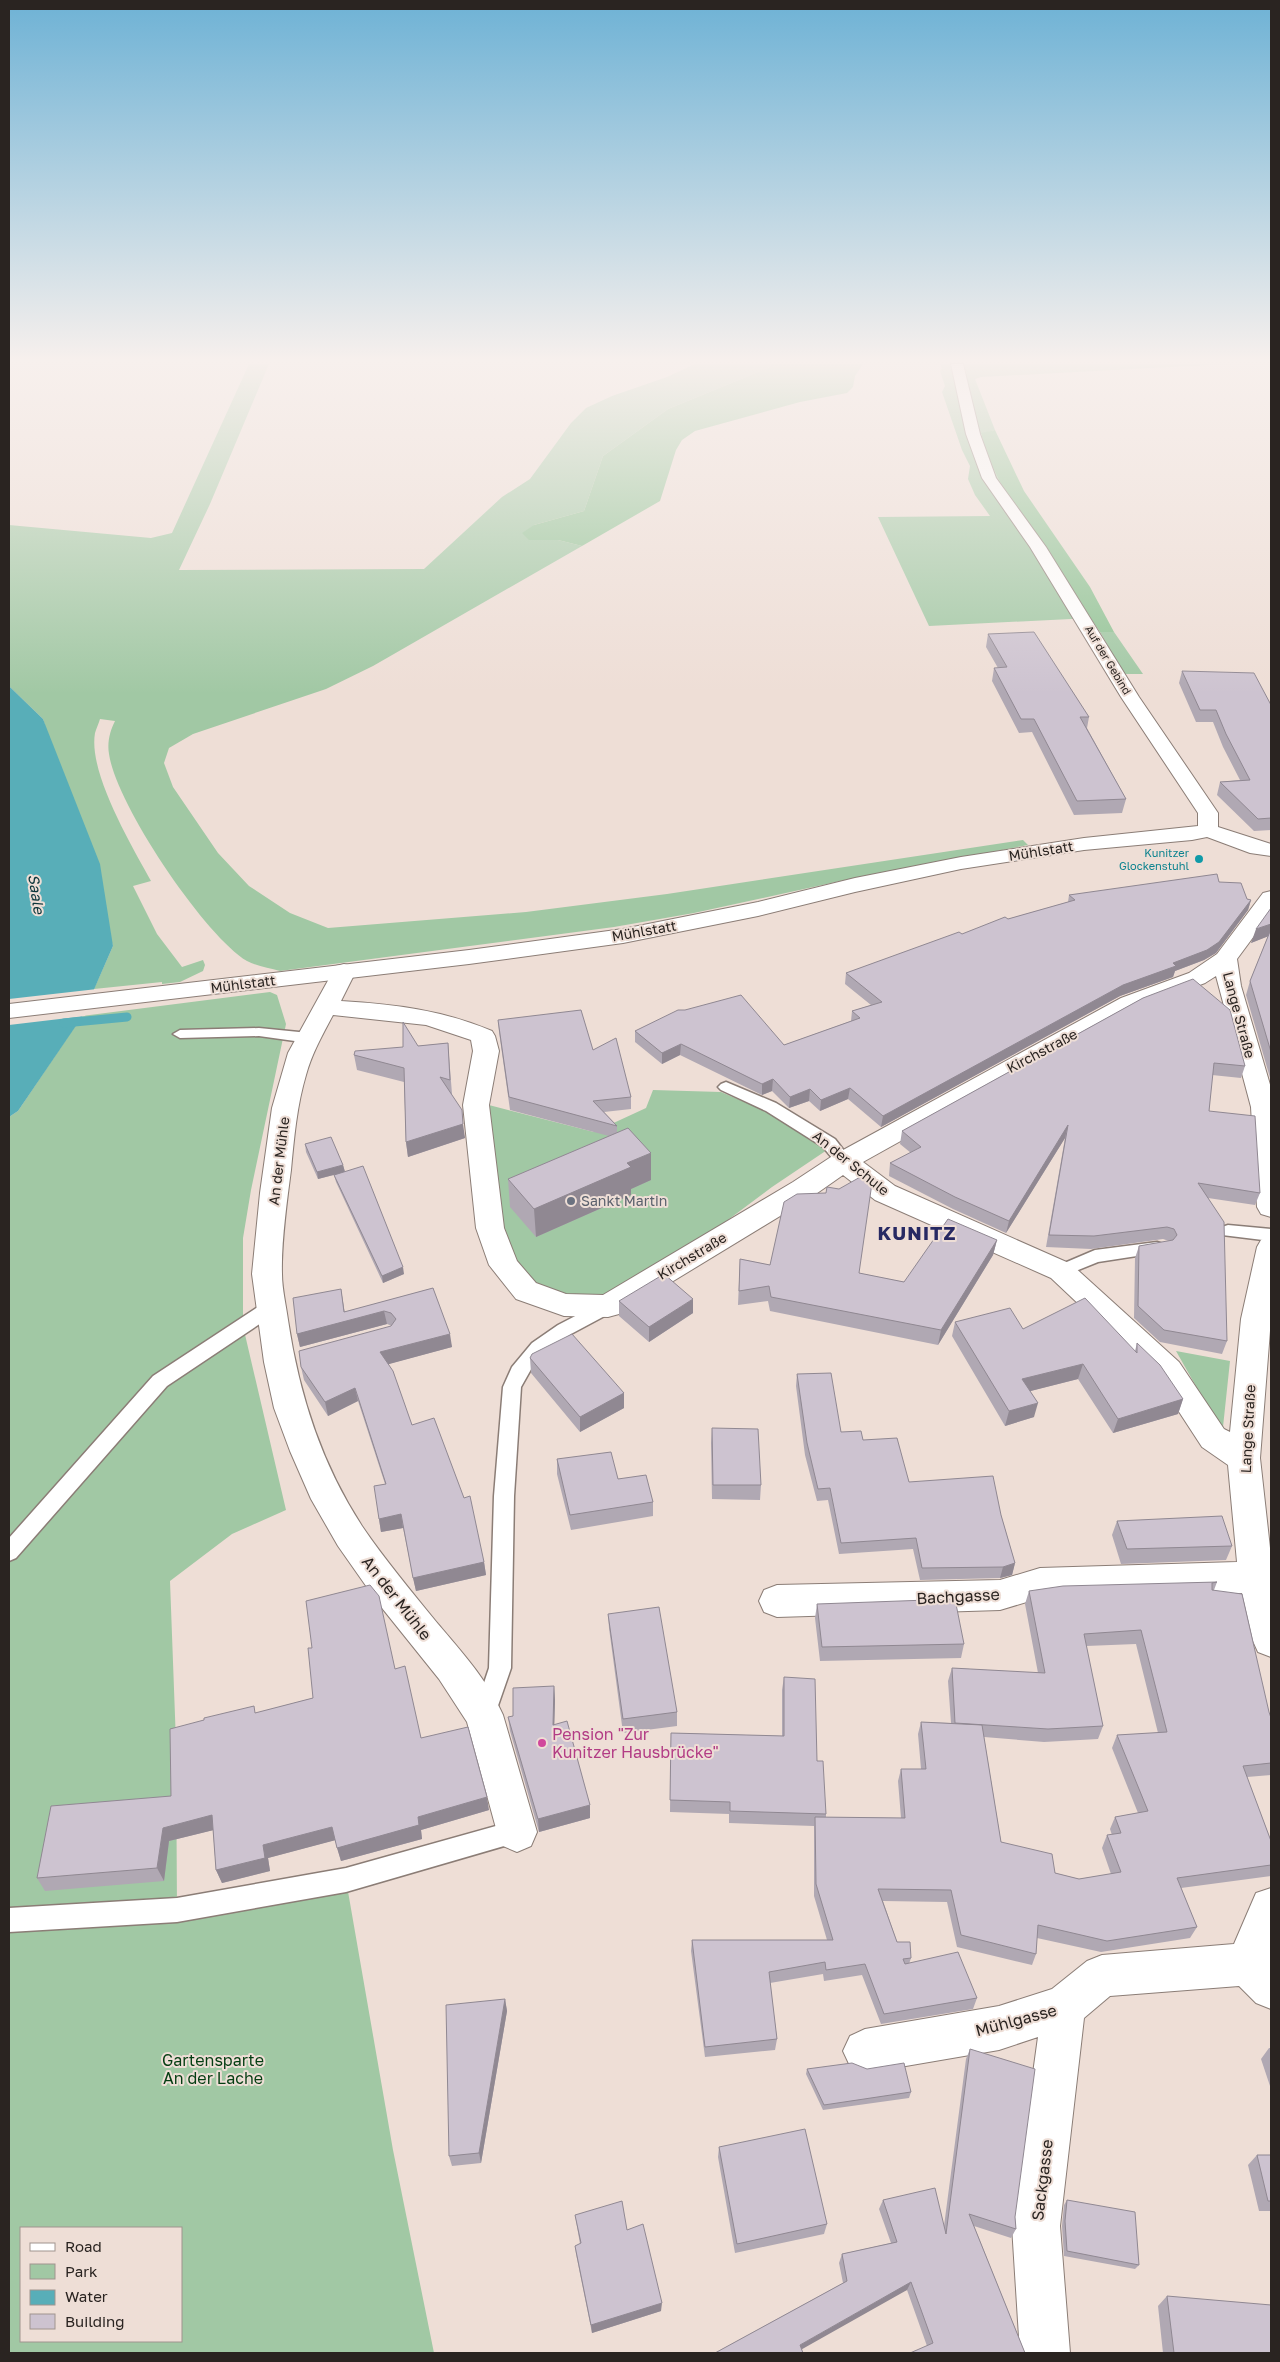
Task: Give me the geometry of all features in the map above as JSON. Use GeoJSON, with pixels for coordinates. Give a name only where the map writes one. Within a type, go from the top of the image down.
{"type":"FeatureCollection","features":[{"type":"Feature","properties":{"kind":"street","name":"Auf der Gebind"},"geometry":{"type":"LineString","coordinates":[[988,474],[998,494],[1038,547],[1130,697],[1208,813],[1208,830]]}},
{"type":"Feature","properties":{"kind":"street"},"geometry":{"type":"LineString","coordinates":[[1208,830],[1258,848],[1271,850]]}},
{"type":"Feature","properties":{"kind":"street","name":"Mühlstatt"},"geometry":{"type":"LineString","coordinates":[[9,1011],[344,972],[623,936],[758,909],[855,885],[961,863],[1084,844],[1192,834],[1208,830]]}},
{"type":"Feature","properties":{"kind":"street","name":"Lange Straße"},"geometry":{"type":"LineString","coordinates":[[1271,898],[1225,959],[1229,986],[1264,1107],[1271,1207]]}},
{"type":"Feature","properties":{"kind":"street","name":"Kirchstraße"},"geometry":{"type":"LineString","coordinates":[[608,1306],[803,1189],[844,1161],[1130,1004],[1196,978],[1225,959]]}},
{"type":"Feature","properties":{"kind":"street","name":"An der Mühle"},"geometry":{"type":"LineString","coordinates":[[344,972],[309,1038],[293,1075],[285,1108],[274,1193],[267,1274],[270,1308],[288,1359],[290,1408],[306,1451],[350,1536],[390,1592],[452,1667],[484,1715],[517,1832]]}},
{"type":"Feature","properties":{"kind":"street"},"geometry":{"type":"LineString","coordinates":[[326,1007],[361,1009],[421,1018],[470,1029],[483,1036],[486,1051],[476,1105],[490,1228],[504,1264],[526,1291],[564,1305],[608,1306]]}},
{"type":"Feature","properties":{"kind":"street","name":"An der Schule"},"geometry":{"type":"LineString","coordinates":[[844,1161],[884,1193],[1061,1271],[1095,1300],[1168,1370],[1213,1438],[1244,1458]]}},
{"type":"Feature","properties":{"kind":"street","name":"Lange Straße"},"geometry":{"type":"LineString","coordinates":[[1271,1247],[1256,1319],[1244,1458],[1260,1518],[1256,1577],[1271,1641]]}},
{"type":"Feature","properties":{"kind":"street","name":"Bachgasse"},"geometry":{"type":"LineString","coordinates":[[777,1602],[1000,1595],[1040,1583],[1256,1577]]}},
{"type":"Feature","properties":{"kind":"street","name":"Mühlgasse"},"geometry":{"type":"LineString","coordinates":[[865,2052],[999,2028],[1064,2007],[1102,1976],[1259,1976],[1271,1908]]}},
{"type":"Feature","properties":{"kind":"street","name":"Sackgasse"},"geometry":{"type":"LineString","coordinates":[[1045,2353],[1036,2226],[1064,2007]]}},
{"type":"Feature","properties":{"kind":"lane"},"geometry":{"type":"LineString","coordinates":[[180,1034],[259,1032],[309,1038]]}},
{"type":"Feature","properties":{"kind":"lane","name":"An der Schule"},"geometry":{"type":"LineString","coordinates":[[726,1087],[771,1107],[829,1142],[844,1161]]}},
{"type":"Feature","properties":{"kind":"lane"},"geometry":{"type":"LineString","coordinates":[[1228,1231],[1271,1235]]}},
{"type":"Feature","properties":{"kind":"lane"},"geometry":{"type":"LineString","coordinates":[[1061,1271],[1095,1256],[1163,1247]]}},
{"type":"Feature","properties":{"kind":"lane"},"geometry":{"type":"LineString","coordinates":[[484,1715],[500,1668],[504,1496],[512,1387],[517,1372],[533,1353],[554,1336],[608,1306]]}},
{"type":"Feature","properties":{"kind":"lane"},"geometry":{"type":"LineString","coordinates":[[9,1552],[160,1381],[270,1308]]}},
{"type":"Feature","properties":{"kind":"lane"},"geometry":{"type":"LineString","coordinates":[[9,1920],[177,1910],[346,1880],[517,1832]]}},
{"type":"Feature","properties":{"kind":"green space"},"geometry":{"type":"Polygon","coordinates":[[[199,474],[223,474],[179,570],[424,569],[502,497],[530,479],[533,474],[597,474],[584,511],[534,525],[529,540],[558,540],[582,546],[373,666],[326,689],[193,734],[169,748],[164,763],[173,787],[218,853],[249,886],[290,913],[328,928],[526,912],[667,894],[1023,840],[1028,845],[854,878],[694,913],[614,927],[280,971],[258,966],[247,961],[229,947],[208,925],[186,897],[144,835],[127,804],[115,776],[109,754],[110,733],[115,721],[100,719],[95,733],[98,768],[113,809],[151,881],[133,886],[157,934],[182,967],[203,960],[205,965],[203,971],[180,982],[94,989],[113,946],[43,719],[9,686],[9,525],[151,538],[172,533],[199,474]]]}},
{"type":"Feature","properties":{"kind":"green space"},"geometry":{"type":"Polygon","coordinates":[[[597,474],[668,474],[660,501],[582,546],[558,540],[529,540],[522,533],[534,525],[584,511],[597,474]]]}},
{"type":"Feature","properties":{"kind":"green space"},"geometry":{"type":"Polygon","coordinates":[[[969,474],[996,474],[1014,505],[1061,571],[1091,618],[929,626],[878,517],[990,516],[975,495],[968,479],[969,474]]]}},
{"type":"Feature","properties":{"kind":"green space"},"geometry":{"type":"Polygon","coordinates":[[[996,474],[1016,474],[1024,491],[1090,587],[1114,632],[1100,632],[1006,494],[996,474]]]}},
{"type":"Feature","properties":{"kind":"green space"},"geometry":{"type":"Polygon","coordinates":[[[1100,632],[1114,632],[1143,674],[1124,674],[1100,632]]]}},
{"type":"Feature","properties":{"kind":"green space","name":"Gartensparte An der Lache"},"geometry":{"type":"Polygon","coordinates":[[[270,992],[277,995],[286,1024],[251,1190],[243,1238],[243,1326],[286,1510],[232,1534],[170,1581],[176,1743],[177,1909],[346,1880],[393,2150],[434,2353],[9,2353],[9,1117],[18,1111],[82,1016],[270,992]]]}},
{"type":"Feature","properties":{"kind":"green space"},"geometry":{"type":"Polygon","coordinates":[[[653,1090],[721,1092],[768,1112],[827,1150],[772,1187],[681,1255],[606,1294],[575,1300],[534,1285],[516,1262],[497,1212],[485,1104],[594,1132],[646,1108],[653,1090]]]}},
{"type":"Feature","properties":{"kind":"green space"},"geometry":{"type":"Polygon","coordinates":[[[1176,1351],[1230,1361],[1223,1427],[1210,1411],[1176,1351]]]}},
{"type":"Feature","properties":{"kind":"water","name":"Saale"},"geometry":{"type":"Polygon","coordinates":[[[9,686],[43,719],[100,864],[113,946],[82,1017],[18,1111],[9,1117],[9,686]]]}},
{"type":"Feature","properties":{"kind":"pier"},"geometry":{"type":"Polygon","coordinates":[[[97,989],[85,1016],[9,1025],[9,999],[97,989]]]}},
{"type":"Feature","properties":{"kind":"building"},"geometry":{"type":"Polygon","coordinates":[[[1034,632],[1089,717],[1080,717],[1126,799],[1077,801],[1034,719],[1021,719],[994,668],[1007,667],[988,634],[1034,632]]]}},
{"type":"Feature","properties":{"kind":"building"},"geometry":{"type":"Polygon","coordinates":[[[1182,671],[1254,673],[1271,705],[1271,818],[1258,819],[1220,782],[1250,780],[1216,710],[1200,710],[1182,671]]]}},
{"type":"Feature","properties":{"kind":"building"},"geometry":{"type":"Polygon","coordinates":[[[1217,874],[1219,882],[1241,883],[1247,899],[1251,900],[1219,942],[1207,950],[1173,963],[1176,966],[1123,985],[883,1116],[850,1088],[821,1100],[810,1089],[790,1097],[773,1079],[762,1084],[681,1044],[662,1053],[635,1031],[678,1010],[685,1010],[741,995],[784,1045],[860,1018],[852,1011],[882,1002],[846,973],[959,932],[962,934],[1005,917],[1008,919],[1075,900],[1069,895],[1217,874]]]}},
{"type":"Feature","properties":{"kind":"building"},"geometry":{"type":"Polygon","coordinates":[[[1271,908],[1271,924],[1256,929],[1271,908]]]}},
{"type":"Feature","properties":{"kind":"building"},"geometry":{"type":"Polygon","coordinates":[[[1271,929],[1271,1052],[1250,981],[1271,929]]]}},
{"type":"Feature","properties":{"kind":"building"},"geometry":{"type":"Polygon","coordinates":[[[1193,979],[1230,1010],[1245,1066],[1214,1063],[1209,1111],[1255,1116],[1260,1193],[1198,1183],[1224,1222],[1227,1341],[1164,1330],[1138,1306],[1139,1246],[1173,1240],[1177,1235],[1174,1229],[1167,1227],[1094,1236],[1049,1235],[1068,1125],[1009,1221],[955,1197],[890,1163],[921,1147],[902,1131],[1143,998],[1193,979]]]}},
{"type":"Feature","properties":{"kind":"building"},"geometry":{"type":"Polygon","coordinates":[[[581,1010],[593,1050],[616,1038],[631,1097],[593,1101],[617,1126],[509,1097],[498,1020],[581,1010]]]}},
{"type":"Feature","properties":{"kind":"building"},"geometry":{"type":"Polygon","coordinates":[[[403,1022],[418,1046],[448,1043],[450,1080],[440,1077],[462,1110],[463,1124],[406,1142],[404,1068],[354,1055],[355,1051],[403,1047],[403,1022]]]}},
{"type":"Feature","properties":{"kind":"building"},"geometry":{"type":"Polygon","coordinates":[[[628,1128],[651,1153],[627,1163],[631,1167],[534,1209],[508,1179],[628,1128]]]}},
{"type":"Feature","properties":{"kind":"building"},"geometry":{"type":"Polygon","coordinates":[[[331,1137],[343,1165],[317,1172],[305,1144],[331,1137]]]}},
{"type":"Feature","properties":{"kind":"building"},"geometry":{"type":"Polygon","coordinates":[[[363,1166],[403,1267],[382,1276],[334,1175],[363,1166]]]}},
{"type":"Feature","properties":{"kind":"building"},"geometry":{"type":"Polygon","coordinates":[[[862,1176],[872,1183],[859,1273],[904,1282],[948,1219],[997,1240],[941,1330],[771,1297],[769,1286],[739,1291],[740,1259],[770,1265],[784,1202],[797,1194],[826,1193],[827,1187],[839,1189],[862,1176]]]}},
{"type":"Feature","properties":{"kind":"building"},"geometry":{"type":"Polygon","coordinates":[[[664,1274],[693,1299],[649,1327],[619,1301],[664,1274]]]}},
{"type":"Feature","properties":{"kind":"building"},"geometry":{"type":"Polygon","coordinates":[[[433,1288],[450,1334],[380,1352],[393,1371],[412,1425],[434,1418],[464,1498],[470,1496],[484,1562],[413,1578],[401,1514],[379,1519],[374,1486],[386,1484],[355,1388],[325,1402],[301,1367],[299,1351],[391,1326],[396,1319],[391,1313],[384,1311],[297,1334],[293,1298],[341,1289],[344,1312],[433,1288]]]}},
{"type":"Feature","properties":{"kind":"building"},"geometry":{"type":"Polygon","coordinates":[[[1085,1298],[1137,1353],[1137,1343],[1160,1365],[1183,1399],[1118,1419],[1083,1364],[1022,1379],[1038,1403],[1009,1411],[955,1322],[1010,1308],[1023,1329],[1085,1298]]]}},
{"type":"Feature","properties":{"kind":"building"},"geometry":{"type":"Polygon","coordinates":[[[572,1334],[624,1393],[580,1417],[530,1358],[532,1354],[572,1334]]]}},
{"type":"Feature","properties":{"kind":"building"},"geometry":{"type":"Polygon","coordinates":[[[831,1373],[841,1432],[861,1431],[863,1440],[897,1438],[909,1482],[993,1476],[1001,1515],[1015,1563],[1003,1567],[922,1568],[916,1538],[841,1543],[830,1488],[818,1489],[807,1443],[797,1374],[831,1373]]]}},
{"type":"Feature","properties":{"kind":"building"},"geometry":{"type":"Polygon","coordinates":[[[712,1428],[758,1429],[761,1485],[713,1485],[712,1428]]]}},
{"type":"Feature","properties":{"kind":"building"},"geometry":{"type":"Polygon","coordinates":[[[611,1452],[618,1479],[646,1475],[653,1502],[570,1515],[557,1459],[611,1452]]]}},
{"type":"Feature","properties":{"kind":"building"},"geometry":{"type":"Polygon","coordinates":[[[1222,1516],[1232,1546],[1127,1549],[1117,1521],[1222,1516]]]}},
{"type":"Feature","properties":{"kind":"building"},"geometry":{"type":"Polygon","coordinates":[[[1217,1582],[1212,1583],[1212,1590],[1242,1594],[1271,1718],[1271,1763],[1243,1766],[1271,1841],[1271,1865],[1177,1878],[1197,1927],[1107,1941],[1038,1925],[1036,1954],[961,1935],[951,1890],[878,1889],[897,1942],[910,1942],[911,1958],[903,1959],[905,1964],[958,1952],[977,1998],[884,2014],[865,1964],[826,1970],[825,1962],[769,1972],[777,2039],[705,2047],[692,1940],[833,1940],[816,1884],[815,1817],[905,1818],[901,1769],[926,1769],[921,1722],[982,1725],[1001,1842],[1052,1854],[1055,1873],[1079,1879],[1121,1872],[1107,1835],[1121,1833],[1115,1817],[1148,1811],[1117,1735],[1167,1732],[1141,1630],[1084,1634],[1103,1726],[1048,1729],[955,1723],[952,1668],[1045,1673],[1029,1591],[1063,1586],[1217,1582]]]}},
{"type":"Feature","properties":{"kind":"building"},"geometry":{"type":"Polygon","coordinates":[[[370,1585],[379,1596],[395,1669],[405,1666],[421,1738],[468,1727],[487,1797],[418,1817],[419,1825],[337,1848],[332,1827],[263,1845],[265,1858],[216,1870],[212,1815],[163,1828],[157,1868],[37,1878],[51,1806],[171,1796],[170,1729],[204,1720],[204,1718],[254,1706],[255,1713],[313,1698],[308,1648],[312,1648],[306,1601],[370,1585]]]}},
{"type":"Feature","properties":{"kind":"building"},"geometry":{"type":"Polygon","coordinates":[[[955,1599],[964,1644],[822,1647],[817,1604],[955,1599]]]}},
{"type":"Feature","properties":{"kind":"building"},"geometry":{"type":"Polygon","coordinates":[[[659,1607],[677,1712],[623,1719],[608,1614],[659,1607]]]}},
{"type":"Feature","properties":{"kind":"building"},"geometry":{"type":"Polygon","coordinates":[[[784,1677],[815,1679],[817,1761],[823,1761],[826,1814],[730,1811],[730,1802],[670,1800],[671,1733],[784,1736],[784,1677]]]}},
{"type":"Feature","properties":{"kind":"building","name":"Pension \"Zur Kunitzer Hausbrücke\""},"geometry":{"type":"Polygon","coordinates":[[[554,1686],[553,1725],[567,1721],[590,1805],[538,1819],[508,1717],[513,1716],[513,1688],[554,1686]]]}},
{"type":"Feature","properties":{"kind":"building"},"geometry":{"type":"Polygon","coordinates":[[[505,1999],[479,2153],[449,2156],[446,2005],[505,1999]]]}},
{"type":"Feature","properties":{"kind":"building"},"geometry":{"type":"Polygon","coordinates":[[[970,2049],[1035,2069],[1015,2217],[1016,2229],[969,2214],[1025,2353],[910,2353],[933,2343],[911,2282],[800,2345],[803,2353],[715,2353],[847,2281],[842,2254],[897,2242],[883,2200],[935,2188],[946,2234],[970,2049]]]}},
{"type":"Feature","properties":{"kind":"building"},"geometry":{"type":"Polygon","coordinates":[[[852,2063],[867,2069],[904,2063],[911,2092],[824,2105],[807,2069],[852,2063]]]}},
{"type":"Feature","properties":{"kind":"building"},"geometry":{"type":"Polygon","coordinates":[[[805,2129],[827,2224],[737,2244],[719,2147],[805,2129]]]}},
{"type":"Feature","properties":{"kind":"building"},"geometry":{"type":"Polygon","coordinates":[[[1257,2155],[1271,2155],[1271,2201],[1268,2201],[1257,2155]]]}},
{"type":"Feature","properties":{"kind":"building"},"geometry":{"type":"Polygon","coordinates":[[[1067,2200],[1135,2212],[1139,2265],[1067,2251],[1065,2221],[1067,2200]]]}},
{"type":"Feature","properties":{"kind":"building"},"geometry":{"type":"Polygon","coordinates":[[[622,2201],[627,2230],[643,2224],[662,2303],[591,2325],[575,2246],[581,2243],[575,2215],[622,2201]]]}},
{"type":"Feature","properties":{"kind":"building"},"geometry":{"type":"Polygon","coordinates":[[[1167,2296],[1271,2305],[1271,2353],[1174,2353],[1167,2296]]]}},
{"type":"Feature","properties":{"kind":"waterway"},"geometry":{"type":"LineString","coordinates":[[64,1023],[127,1017]]}},
{"type":"Feature","properties":{"kind":"place","name":"Kunitzer Glockenstuhl"},"geometry":{"type":"Point","coordinates":[1199,859]}},
{"type":"Feature","properties":{"kind":"place","name":"Sankt Martin"},"geometry":{"type":"Point","coordinates":[571,1201]}},
{"type":"Feature","properties":{"kind":"place","name":"Pension \"Zur Kunitzer Hausbrücke\""},"geometry":{"type":"Point","coordinates":[542,1743]}},
{"type":"Feature","properties":{"kind":"district","name":"KUNITZ"},"geometry":{"type":"Point","coordinates":[917,1233]}}]}
